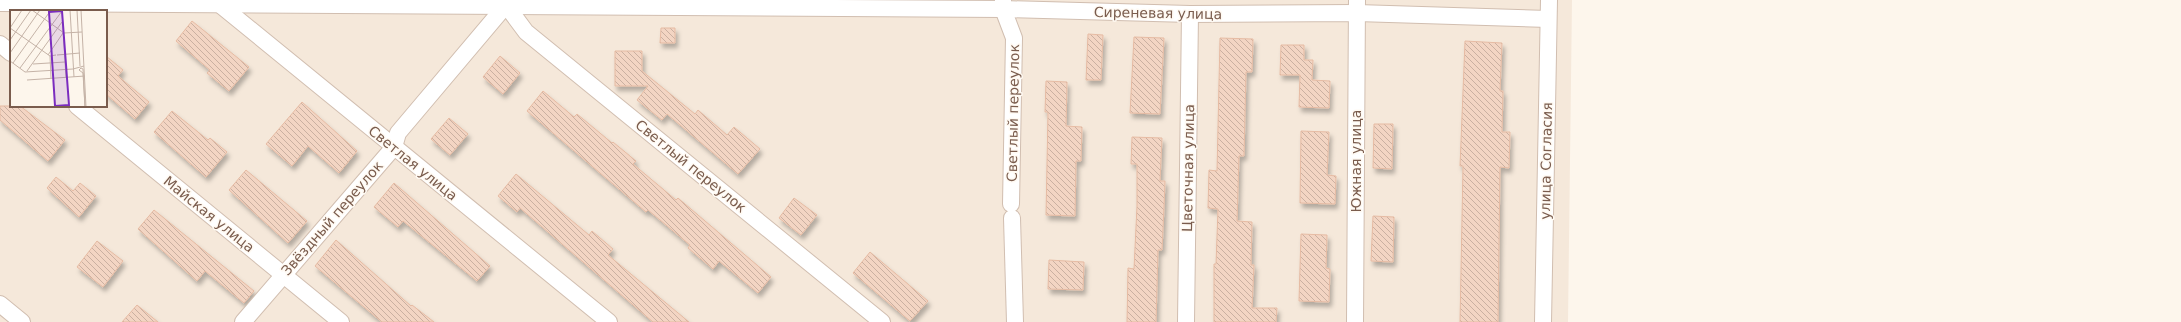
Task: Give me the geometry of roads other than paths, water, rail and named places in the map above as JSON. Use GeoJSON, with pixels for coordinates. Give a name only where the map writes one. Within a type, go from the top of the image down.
{"type":"FeatureCollection","features":[{"type":"Feature","properties":{"kind":"street","name":"улица Согласия"},"geometry":{"type":"LineString","coordinates":[[1544,322],[1549,0]]}},
{"type":"Feature","properties":{"kind":"street","name":"Сиреневая улица"},"geometry":{"type":"LineString","coordinates":[[0,3],[1003,5],[1190,14],[1357,7],[1548,19]]}},
{"type":"Feature","properties":{"kind":"street","name":"Светлая улица"},"geometry":{"type":"LineString","coordinates":[[218,3],[609,322]]}},
{"type":"Feature","properties":{"kind":"street","name":"Звёздный переулок"},"geometry":{"type":"LineString","coordinates":[[243,322],[394,147],[398,133],[506,3]]}},
{"type":"Feature","properties":{"kind":"street","name":"Светлый переулок"},"geometry":{"type":"LineString","coordinates":[[506,3],[526,32],[882,322]]}},
{"type":"Feature","properties":{"kind":"street","name":"Светлый переулок"},"geometry":{"type":"LineString","coordinates":[[1003,5],[1014,38],[1011,211],[1015,322]]}},
{"type":"Feature","properties":{"kind":"street","name":"Южная улица"},"geometry":{"type":"LineString","coordinates":[[1355,322],[1357,7]]}},
{"type":"Feature","properties":{"kind":"street","name":"Цветочная улица"},"geometry":{"type":"LineString","coordinates":[[1186,322],[1190,14]]}},
{"type":"Feature","properties":{"kind":"street"},"geometry":{"type":"LineString","coordinates":[[0,44],[10,52]]}},
{"type":"Feature","properties":{"kind":"street","name":"Майская улица"},"geometry":{"type":"LineString","coordinates":[[78,107],[341,322]]}},
{"type":"Feature","properties":{"kind":"street"},"geometry":{"type":"LineString","coordinates":[[0,304],[22,322]]}}]}
